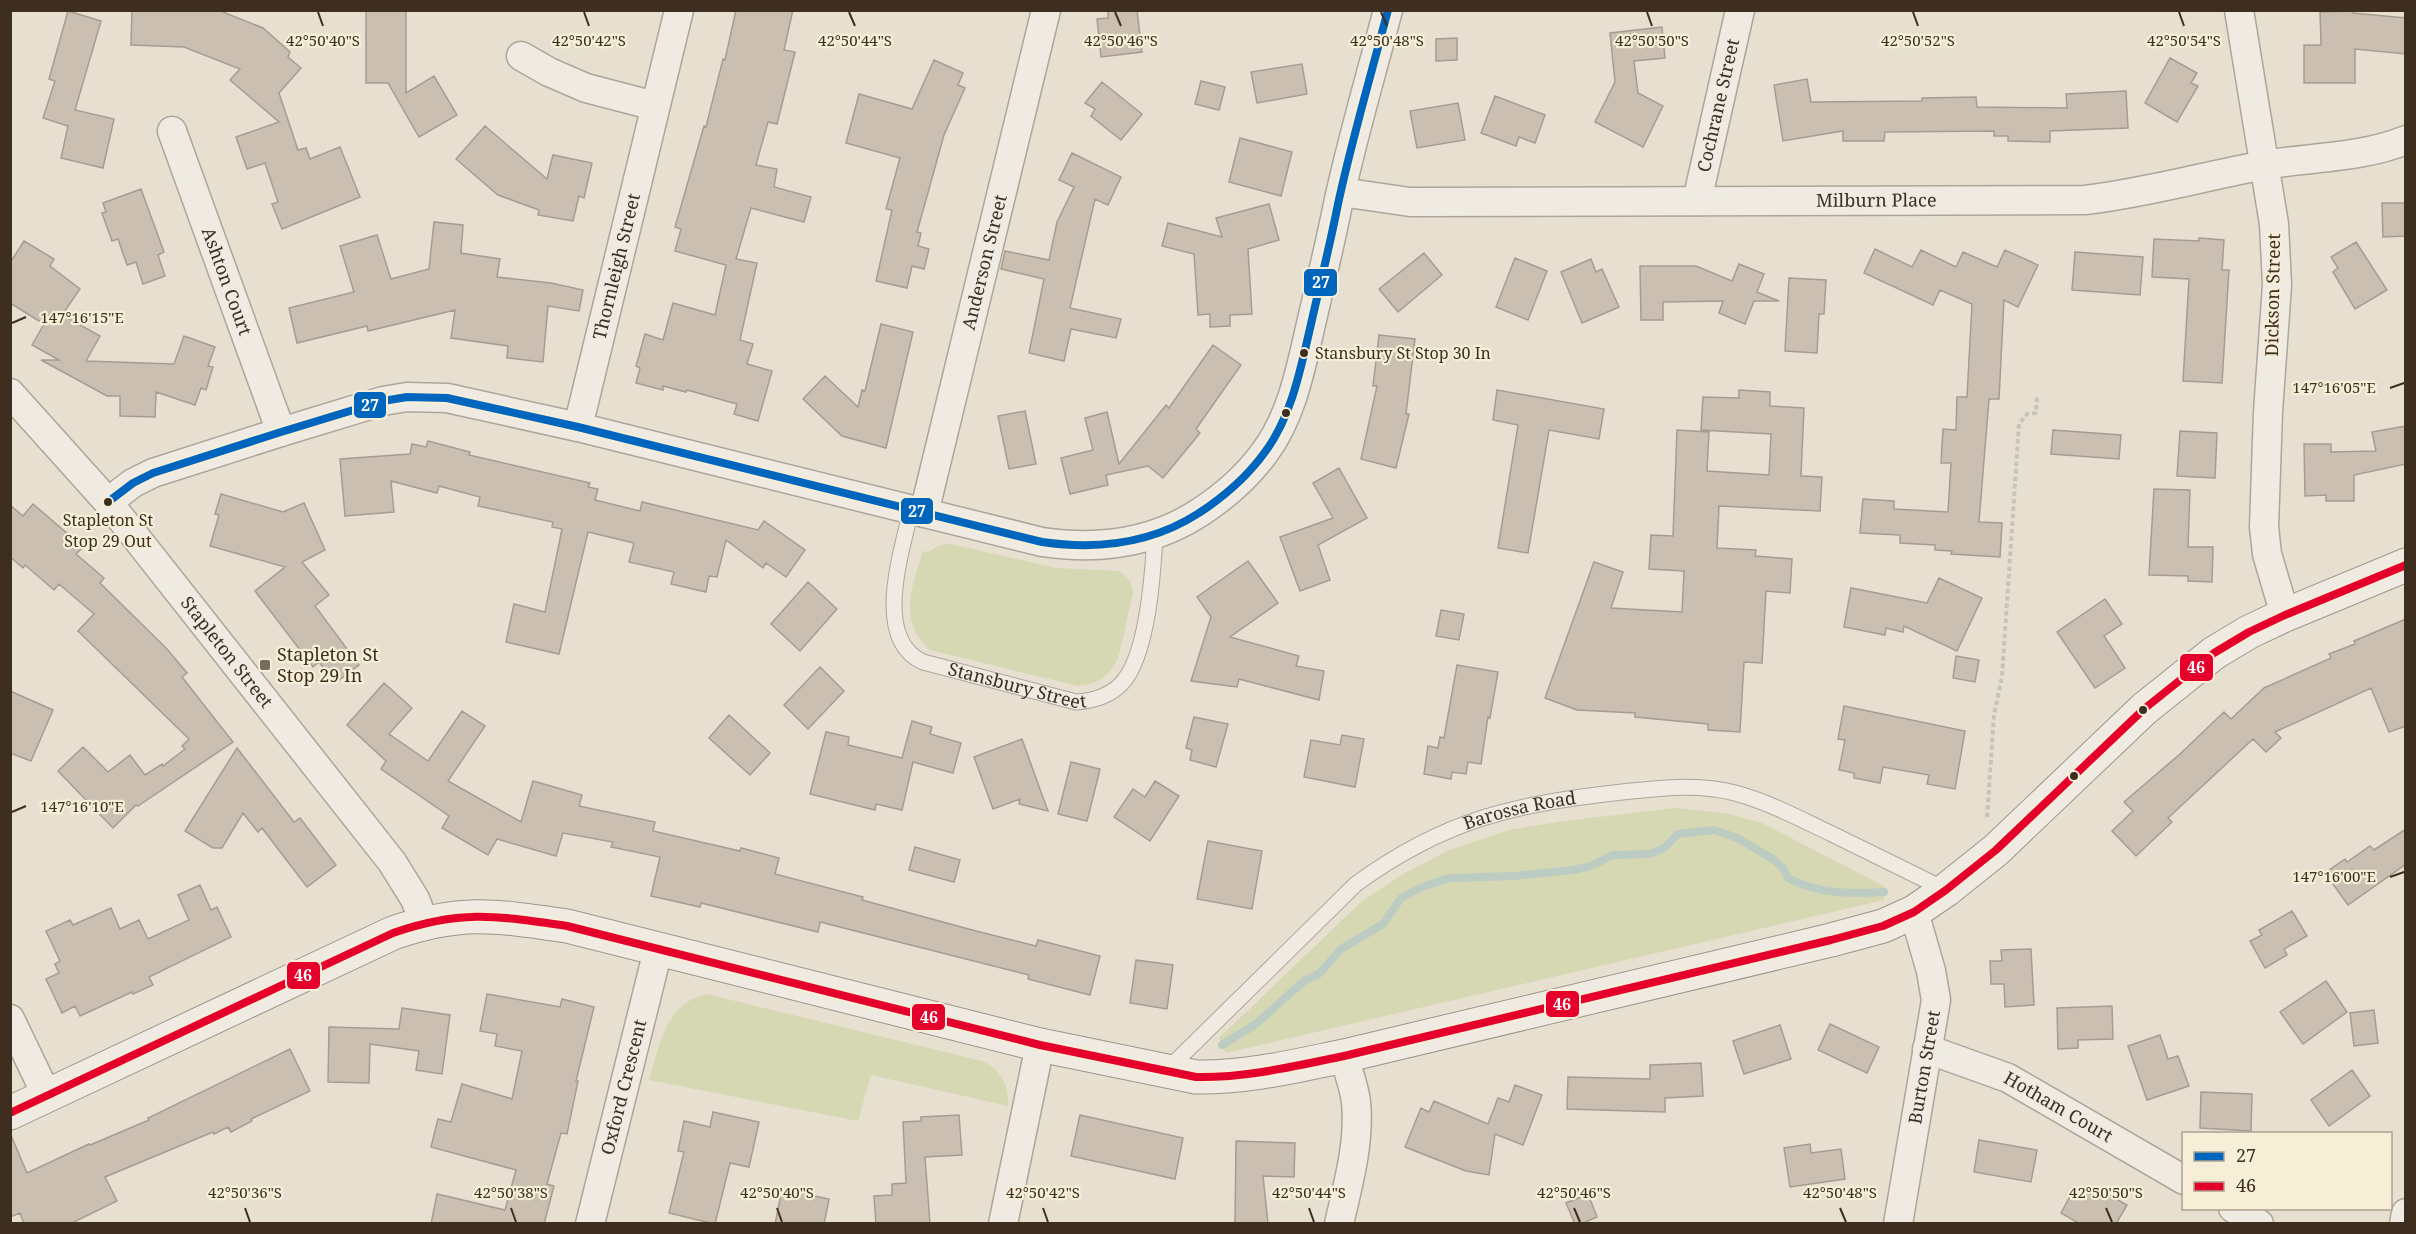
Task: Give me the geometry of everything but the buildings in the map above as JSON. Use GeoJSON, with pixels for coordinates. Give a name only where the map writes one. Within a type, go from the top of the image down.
{"type":"FeatureCollection","features":[{"type":"Feature","properties":{"kind":"street","name":"Thornleigh Street"},"geometry":{"type":"LineString","coordinates":[[578,427],[679,10]]}},
{"type":"Feature","properties":{"kind":"street","name":"Anderson Street"},"geometry":{"type":"LineString","coordinates":[[917,511],[1046,10]]}},
{"type":"Feature","properties":{"kind":"street"},"geometry":{"type":"LineString","coordinates":[[108,502],[133,483],[153,473],[383,401],[428,396],[447,398],[578,427],[1061,545],[1121,543],[1155,535],[1184,522],[1214,503],[1242,480],[1267,450],[1282,421],[1294,388],[1388,10]]}},
{"type":"Feature","properties":{"kind":"street","name":"Cochrane Street"},"geometry":{"type":"LineString","coordinates":[[1697,201],[1740,10]]}},
{"type":"Feature","properties":{"kind":"street","name":"Dickson Street"},"geometry":{"type":"LineString","coordinates":[[2240,10],[2274,224],[2277,285],[2268,412],[2264,528],[2267,554],[2285,615]]}},
{"type":"Feature","properties":{"kind":"street"},"geometry":{"type":"LineString","coordinates":[[521,56],[549,72],[586,88],[655,106]]}},
{"type":"Feature","properties":{"kind":"street","name":"Ashton Court"},"geometry":{"type":"LineString","coordinates":[[172,131],[281,432]]}},
{"type":"Feature","properties":{"kind":"street","name":"Milburn Place"},"geometry":{"type":"LineString","coordinates":[[1341,192],[1410,202],[2085,200],[2134,193],[2264,165],[2376,149],[2406,140]]}},
{"type":"Feature","properties":{"kind":"street","name":"Stapleton Street"},"geometry":{"type":"LineString","coordinates":[[10,393],[108,502],[392,862],[411,891],[424,922]]}},
{"type":"Feature","properties":{"kind":"street"},"geometry":{"type":"LineString","coordinates":[[10,1113],[393,933],[424,922],[467,916],[498,916],[567,926],[1040,1045],[1196,1077],[1220,1077],[1269,1071],[1344,1056],[1842,937],[1883,926],[1914,912],[1996,850],[2144,709],[2176,682],[2223,648],[2249,632],[2285,615],[2406,565]]}},
{"type":"Feature","properties":{"kind":"street","name":"Burton Street"},"geometry":{"type":"LineString","coordinates":[[1898,1224],[1936,1000],[1931,971],[1914,912]]}},
{"type":"Feature","properties":{"kind":"street","name":"Oxford Crescent"},"geometry":{"type":"LineString","coordinates":[[591,1224],[658,950]]}},
{"type":"Feature","properties":{"kind":"street"},"geometry":{"type":"LineString","coordinates":[[10,1019],[46,1096]]}},
{"type":"Feature","properties":{"kind":"street"},"geometry":{"type":"LineString","coordinates":[[1003,1224],[1040,1045]]}},
{"type":"Feature","properties":{"kind":"street","name":"Hotham Court"},"geometry":{"type":"LineString","coordinates":[[1927,1049],[2008,1078],[2182,1179]]}},
{"type":"Feature","properties":{"kind":"street"},"geometry":{"type":"LineString","coordinates":[[1339,1224],[1355,1152],[1357,1125],[1355,1100],[1344,1056]]}},
{"type":"Feature","properties":{"kind":"street"},"geometry":{"type":"LineString","coordinates":[[2235,1210],[2259,1224]]}},
{"type":"Feature","properties":{"kind":"street"},"geometry":{"type":"LineString","coordinates":[[2404,1224],[2406,1212]]}},
{"type":"Feature","properties":{"kind":"lane","name":"Stansbury Street"},"geometry":{"type":"LineString","coordinates":[[917,511],[894,593],[896,621],[907,652],[923,662],[1076,702],[1100,698],[1111,692],[1122,683],[1131,670],[1152,586],[1155,535]]}},
{"type":"Feature","properties":{"kind":"lane","name":"Barossa Road"},"geometry":{"type":"LineString","coordinates":[[1166,1071],[1356,884],[1383,864],[1431,837],[1472,820],[1515,808],[1570,798],[1673,787],[1703,788],[1733,793],[1779,808],[1946,890]]}},
{"type":"Feature","properties":{"kind":"path"},"geometry":{"type":"LineString","coordinates":[[1996,850],[1987,815],[1988,790],[1994,715],[2002,677],[2019,424],[2027,414],[2036,413],[2037,395]]}},
{"type":"Feature","properties":{"kind":"green space"},"geometry":{"type":"Polygon","coordinates":[[[951,544],[1056,568],[1119,571],[1130,580],[1133,593],[1118,659],[1111,670],[1097,682],[1078,686],[930,650],[913,627],[910,615],[912,590],[923,551],[928,552],[940,545],[951,544]]]}},
{"type":"Feature","properties":{"kind":"green space"},"geometry":{"type":"Polygon","coordinates":[[[1675,808],[1725,813],[1762,823],[1884,886],[1884,900],[1226,1053],[1219,1038],[1361,902],[1403,874],[1449,850],[1509,830],[1675,808]]]}},
{"type":"Feature","properties":{"kind":"green space"},"geometry":{"type":"Polygon","coordinates":[[[707,994],[982,1061],[995,1069],[1003,1079],[1008,1106],[871,1075],[858,1121],[649,1080],[661,1040],[673,1016],[682,1006],[707,994]]]}},
{"type":"Feature","properties":{"kind":"waterway"},"geometry":{"type":"LineString","coordinates":[[1222,1045],[1256,1024],[1304,981],[1320,973],[1341,949],[1383,924],[1401,898],[1422,887],[1449,878],[1514,876],[1573,870],[1591,866],[1613,855],[1650,854],[1664,848],[1678,834],[1714,830],[1737,838],[1773,859],[1783,868],[1788,878],[1799,883],[1834,892],[1884,892]]}},
{"type":"Feature","properties":{"kind":"transit line","name":"27"},"geometry":{"type":"LineString","coordinates":[[108,502],[133,483],[153,473],[281,432],[383,401],[407,397],[447,398],[578,427],[1042,542],[1103,545],[1162,532],[1199,513],[1235,486],[1265,452],[1289,407],[1299,374],[1349,155],[1388,10]]}},
{"type":"Feature","properties":{"kind":"transit line","name":"46"},"geometry":{"type":"LineString","coordinates":[[10,1113],[393,933],[440,920],[480,917],[500,917],[567,926],[1040,1045],[1196,1077],[1252,1073],[1344,1056],[1831,940],[1883,926],[1914,912],[1996,850],[2144,709],[2214,653],[2249,632],[2285,615],[2406,565]]}},
{"type":"Feature","properties":{"kind":"place","name":"Stansbury St Stop 30 In"},"geometry":{"type":"Point","coordinates":[1304,353]}},
{"type":"Feature","properties":{"kind":"place","name":"Stapleton St Stop 29 Out"},"geometry":{"type":"Point","coordinates":[108,502]}},
{"type":"Feature","properties":{"kind":"place","name":"Stapleton St Stop 29 In"},"geometry":{"type":"Point","coordinates":[265,665]}}]}
